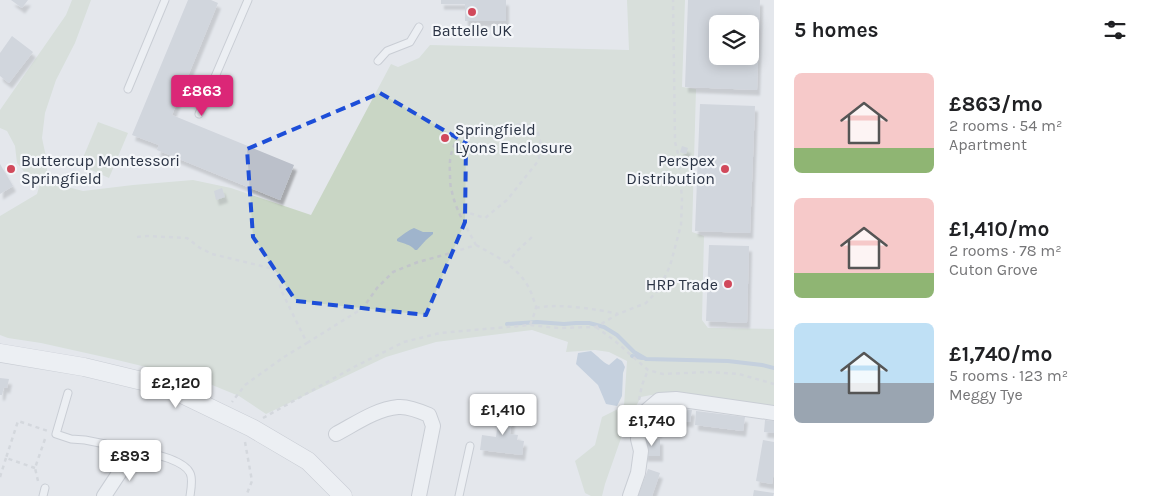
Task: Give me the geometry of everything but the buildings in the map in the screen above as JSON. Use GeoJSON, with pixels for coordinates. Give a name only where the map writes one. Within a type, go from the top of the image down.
{"type":"FeatureCollection","features":[{"type":"Feature","properties":{"kind":"street"},"geometry":{"type":"LineString","coordinates":[[0,353],[84,367],[167,387],[255,424],[308,461],[343,496]]}},
{"type":"Feature","properties":{"kind":"street"},"geometry":{"type":"LineString","coordinates":[[630,496],[638,473],[641,451],[638,439],[640,427],[646,411],[660,400],[676,399],[774,414]]}},
{"type":"Feature","properties":{"kind":"street"},"geometry":{"type":"LineString","coordinates":[[336,434],[379,412],[399,407],[417,410],[429,415],[433,426],[419,496]]}},
{"type":"Feature","properties":{"kind":"street"},"geometry":{"type":"LineString","coordinates":[[104,496],[131,455]]}},
{"type":"Feature","properties":{"kind":"lane"},"geometry":{"type":"LineString","coordinates":[[128,89],[165,0]]}},
{"type":"Feature","properties":{"kind":"lane"},"geometry":{"type":"LineString","coordinates":[[199,114],[248,0]]}},
{"type":"Feature","properties":{"kind":"lane"},"geometry":{"type":"LineString","coordinates":[[378,61],[387,51],[410,42],[419,27]]}},
{"type":"Feature","properties":{"kind":"lane"},"geometry":{"type":"LineString","coordinates":[[68,393],[56,434],[71,439],[105,444],[131,455],[146,453],[171,458],[186,466],[191,474],[192,487],[190,496]]}},
{"type":"Feature","properties":{"kind":"lane"},"geometry":{"type":"LineString","coordinates":[[459,496],[470,446]]}},
{"type":"Feature","properties":{"kind":"lane"},"geometry":{"type":"LineString","coordinates":[[43,496],[45,488]]}},
{"type":"Feature","properties":{"kind":"path"},"geometry":{"type":"LineString","coordinates":[[246,496],[252,481],[245,440],[255,424],[354,367],[404,342],[440,334],[530,325],[558,328],[596,327],[618,314],[646,302],[659,290],[670,266],[681,226],[682,199],[676,142],[673,0]]}},
{"type":"Feature","properties":{"kind":"path"},"geometry":{"type":"LineString","coordinates":[[460,212],[484,218],[508,200],[539,160],[541,144],[538,132],[524,123],[502,133],[459,137],[453,145],[449,160],[451,190],[460,212],[476,245],[507,263],[524,279],[531,292],[536,308],[530,325]]}},
{"type":"Feature","properties":{"kind":"path"},"geometry":{"type":"LineString","coordinates":[[507,263],[533,236]]}},
{"type":"Feature","properties":{"kind":"path"},"geometry":{"type":"LineString","coordinates":[[138,237],[187,238],[212,254],[274,269],[281,290],[306,343]]}},
{"type":"Feature","properties":{"kind":"path"},"geometry":{"type":"LineString","coordinates":[[229,406],[245,385],[284,357],[364,308],[377,288],[393,272],[418,262],[476,245]]}},
{"type":"Feature","properties":{"kind":"path"},"geometry":{"type":"LineString","coordinates":[[536,308],[556,306],[601,310],[618,314]]}},
{"type":"Feature","properties":{"kind":"path"},"geometry":{"type":"LineString","coordinates":[[596,327],[648,370],[663,374],[708,372],[739,374],[774,384]]}},
{"type":"Feature","properties":{"kind":"path"},"geometry":{"type":"LineString","coordinates":[[0,477],[18,421],[48,431],[36,468],[38,482],[45,488]]}},
{"type":"Feature","properties":{"kind":"path"},"geometry":{"type":"LineString","coordinates":[[6,458],[36,468]]}},
{"type":"Feature","properties":{"kind":"highlighted area"},"geometry":{"type":"Polygon","coordinates":[[[380,93],[466,143],[465,222],[426,315],[296,301],[253,237],[247,149],[380,93]]]}},
{"type":"Feature","properties":{"kind":"green space"},"geometry":{"type":"Polygon","coordinates":[[[72,0],[91,0],[75,43],[56,80],[45,113],[42,138],[47,171],[41,180],[27,175],[17,163],[15,146],[7,131],[0,128],[0,110],[66,15],[72,0]]]}},
{"type":"Feature","properties":{"kind":"green space"},"geometry":{"type":"Polygon","coordinates":[[[627,0],[685,0],[682,87],[696,89],[692,232],[704,236],[702,320],[708,328],[774,329],[774,406],[666,394],[641,397],[626,424],[602,496],[591,496],[585,493],[575,461],[595,445],[602,417],[624,406],[627,361],[609,352],[595,350],[566,352],[568,342],[532,330],[436,342],[386,357],[266,414],[239,396],[200,380],[41,343],[8,338],[0,335],[0,216],[37,194],[41,180],[83,191],[193,180],[231,188],[311,215],[391,64],[398,67],[419,58],[430,45],[629,50],[627,0]]]}},
{"type":"Feature","properties":{"kind":"green space"},"geometry":{"type":"Polygon","coordinates":[[[98,122],[128,133],[109,178],[80,165],[98,122]]]}},
{"type":"Feature","properties":{"kind":"water"},"geometry":{"type":"Polygon","coordinates":[[[414,228],[423,232],[433,232],[417,250],[397,241],[397,239],[414,228]]]}},
{"type":"Feature","properties":{"kind":"water"},"geometry":{"type":"Polygon","coordinates":[[[591,351],[609,365],[617,358],[622,361],[625,367],[622,396],[617,406],[606,404],[598,385],[576,364],[578,353],[591,351]]]}},
{"type":"Feature","properties":{"kind":"waterway"},"geometry":{"type":"LineString","coordinates":[[507,324],[537,322],[589,323],[604,327],[617,335],[634,352],[646,359],[728,361],[774,368]]}},
{"type":"Feature","properties":{"kind":"waterway"},"geometry":{"type":"LineString","coordinates":[[632,356],[642,358]]}},
{"type":"Feature","properties":{"kind":"place","name":"Battelle UK"},"geometry":{"type":"Point","coordinates":[472,12]}},
{"type":"Feature","properties":{"kind":"place","name":"Springfield Lyons Enclosure"},"geometry":{"type":"Point","coordinates":[445,138]}},
{"type":"Feature","properties":{"kind":"place","name":"Buttercup Montessori Springfield"},"geometry":{"type":"Point","coordinates":[11,169]}},
{"type":"Feature","properties":{"kind":"place","name":"Perspex Distribution"},"geometry":{"type":"Point","coordinates":[725,169]}},
{"type":"Feature","properties":{"kind":"place","name":"HRP Trade"},"geometry":{"type":"Point","coordinates":[728,284]}}]}
